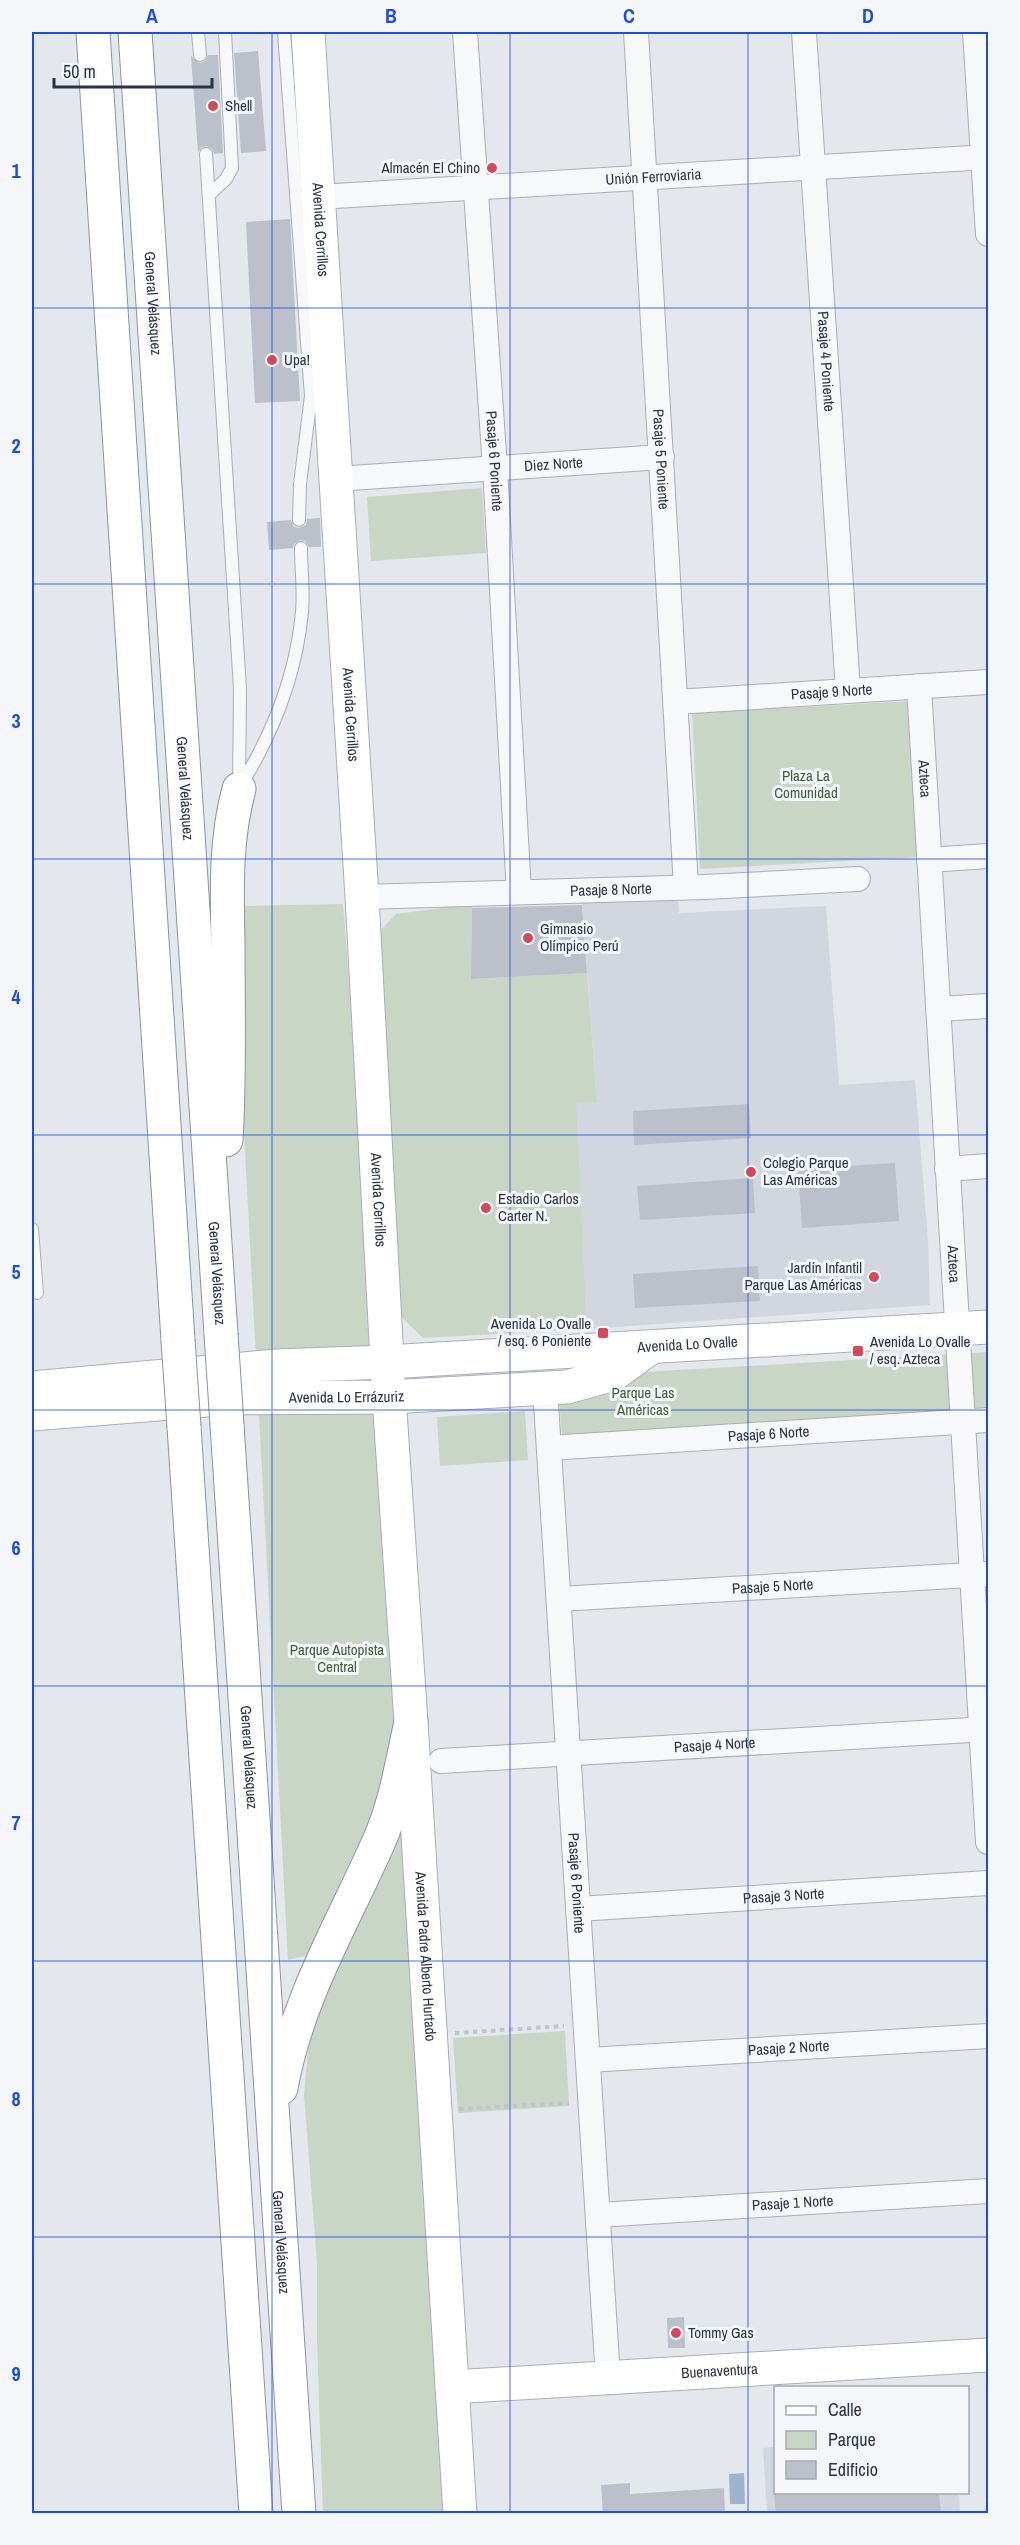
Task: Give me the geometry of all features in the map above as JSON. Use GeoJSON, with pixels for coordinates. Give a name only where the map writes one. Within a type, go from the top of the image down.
{"type":"FeatureCollection","features":[{"type":"Feature","properties":{"kind":"main road"},"geometry":{"type":"LineString","coordinates":[[93,32],[256,2514]]}},
{"type":"Feature","properties":{"kind":"main road","name":"General Velásquez"},"geometry":{"type":"LineString","coordinates":[[135,32],[299,2514]]}},
{"type":"Feature","properties":{"kind":"main road","name":"Avenida Cerrillos"},"geometry":{"type":"LineString","coordinates":[[308,32],[362,897],[389,1397]]}},
{"type":"Feature","properties":{"kind":"main road"},"geometry":{"type":"LineString","coordinates":[[215,1249],[222,1193],[229,1075],[227,855],[228,837],[239,789]]}},
{"type":"Feature","properties":{"kind":"main road","name":"Avenida Lo Ovalle"},"geometry":{"type":"LineString","coordinates":[[387,1362],[973,1328]]}},
{"type":"Feature","properties":{"kind":"main road","name":"Avenida Lo Errázuriz"},"geometry":{"type":"LineString","coordinates":[[32,1414],[233,1398],[389,1397],[545,1388],[590,1382],[614,1374],[650,1348]]}},
{"type":"Feature","properties":{"kind":"main road","name":"Avenida Lo Errázuriz"},"geometry":{"type":"LineString","coordinates":[[32,1388],[276,1366],[387,1362]]}},
{"type":"Feature","properties":{"kind":"main road","name":"Avenida Padre Alberto Hurtado"},"geometry":{"type":"LineString","coordinates":[[389,1397],[460,2514]]}},
{"type":"Feature","properties":{"kind":"main road"},"geometry":{"type":"LineString","coordinates":[[274,2143],[284,2069],[294,2033],[320,1964],[388,1819],[396,1796],[411,1722]]}},
{"type":"Feature","properties":{"kind":"main road","name":"Buenaventura"},"geometry":{"type":"LineString","coordinates":[[452,2387],[988,2355]]}},
{"type":"Feature","properties":{"kind":"street","name":"Pasaje 6 Poniente"},"geometry":{"type":"LineString","coordinates":[[465,32],[495,468],[519,892]]}},
{"type":"Feature","properties":{"kind":"street","name":"Pasaje 5 Poniente"},"geometry":{"type":"LineString","coordinates":[[636,32],[686,887]]}},
{"type":"Feature","properties":{"kind":"street","name":"Pasaje 4 Poniente"},"geometry":{"type":"LineString","coordinates":[[804,32],[848,690]]}},
{"type":"Feature","properties":{"kind":"street"},"geometry":{"type":"LineString","coordinates":[[975,32],[986,157],[988,234]]}},
{"type":"Feature","properties":{"kind":"street","name":"Unión Ferroviaria"},"geometry":{"type":"LineString","coordinates":[[318,197],[986,157]]}},
{"type":"Feature","properties":{"kind":"street","name":"Diez Norte"},"geometry":{"type":"LineString","coordinates":[[336,478],[662,457]]}},
{"type":"Feature","properties":{"kind":"street","name":"Pasaje 9 Norte"},"geometry":{"type":"LineString","coordinates":[[676,702],[988,682]]}},
{"type":"Feature","properties":{"kind":"street","name":"Azteca"},"geometry":{"type":"LineString","coordinates":[[919,686],[947,1169],[973,1328],[962,1422],[980,1574],[988,1842]]}},
{"type":"Feature","properties":{"kind":"street"},"geometry":{"type":"LineString","coordinates":[[929,860],[988,856]]}},
{"type":"Feature","properties":{"kind":"street","name":"Pasaje 8 Norte"},"geometry":{"type":"LineString","coordinates":[[362,897],[858,879]]}},
{"type":"Feature","properties":{"kind":"street"},"geometry":{"type":"LineString","coordinates":[[938,1009],[988,1006]]}},
{"type":"Feature","properties":{"kind":"street"},"geometry":{"type":"LineString","coordinates":[[947,1169],[988,1166]]}},
{"type":"Feature","properties":{"kind":"street","name":"Pasaje 6 Poniente"},"geometry":{"type":"LineString","coordinates":[[545,1388],[608,2378]]}},
{"type":"Feature","properties":{"kind":"street","name":"Pasaje 6 Norte"},"geometry":{"type":"LineString","coordinates":[[549,1448],[988,1420]]}},
{"type":"Feature","properties":{"kind":"street","name":"Pasaje 5 Norte"},"geometry":{"type":"LineString","coordinates":[[559,1599],[980,1574]]}},
{"type":"Feature","properties":{"kind":"street","name":"Pasaje 4 Norte"},"geometry":{"type":"LineString","coordinates":[[441,1761],[985,1729]]}},
{"type":"Feature","properties":{"kind":"street","name":"Pasaje 3 Norte"},"geometry":{"type":"LineString","coordinates":[[579,1909],[988,1883]]}},
{"type":"Feature","properties":{"kind":"street","name":"Pasaje 2 Norte"},"geometry":{"type":"LineString","coordinates":[[588,2060],[988,2036]]}},
{"type":"Feature","properties":{"kind":"street","name":"Pasaje 1 Norte"},"geometry":{"type":"LineString","coordinates":[[598,2215],[988,2191]]}},
{"type":"Feature","properties":{"kind":"lane"},"geometry":{"type":"LineString","coordinates":[[198,32],[200,56]]}},
{"type":"Feature","properties":{"kind":"lane"},"geometry":{"type":"LineString","coordinates":[[209,195],[230,174],[232,168],[225,32]]}},
{"type":"Feature","properties":{"kind":"lane"},"geometry":{"type":"LineString","coordinates":[[284,32],[311,396],[300,484],[299,520]]}},
{"type":"Feature","properties":{"kind":"lane"},"geometry":{"type":"LineString","coordinates":[[206,154],[240,689],[239,789]]}},
{"type":"Feature","properties":{"kind":"lane"},"geometry":{"type":"LineString","coordinates":[[239,789],[266,743],[293,667],[302,610],[301,548]]}},
{"type":"Feature","properties":{"kind":"lane"},"geometry":{"type":"LineString","coordinates":[[32,1229],[37,1293]]}},
{"type":"Feature","properties":{"kind":"path"},"geometry":{"type":"LineString","coordinates":[[447,2033],[586,2025]]}},
{"type":"Feature","properties":{"kind":"path"},"geometry":{"type":"LineString","coordinates":[[452,2109],[591,2102]]}},
{"type":"Feature","properties":{"kind":"shaded area"},"geometry":{"type":"Polygon","coordinates":[[[678,897],[679,913],[826,906],[839,1085],[915,1080],[928,1241],[930,1305],[587,1329],[575,1103],[597,1102],[582,902],[678,897]]]}},
{"type":"Feature","properties":{"kind":"shaded area"},"geometry":{"type":"Polygon","coordinates":[[[774,2447],[774,2494],[959,2494],[960,2513],[767,2513],[763,2448],[774,2447]]]}},
{"type":"Feature","properties":{"kind":"green space"},"geometry":{"type":"Polygon","coordinates":[[[482,488],[486,553],[371,561],[367,497],[482,488]]]}},
{"type":"Feature","properties":{"kind":"green space","name":"Plaza La Comunidad"},"geometry":{"type":"Polygon","coordinates":[[[912,701],[920,857],[700,869],[692,713],[912,701]]]}},
{"type":"Feature","properties":{"kind":"green space","name":"Parque Autopista Central"},"geometry":{"type":"Polygon","coordinates":[[[343,904],[403,1688],[387,1798],[309,1955],[288,1960],[239,1038],[242,906],[343,904]]]}},
{"type":"Feature","properties":{"kind":"green space","name":"Estadio Carlos Carter N."},"geometry":{"type":"Polygon","coordinates":[[[472,904],[471,979],[587,973],[597,1102],[576,1103],[587,1329],[423,1338],[397,1313],[378,933],[396,914],[472,904]]]}},
{"type":"Feature","properties":{"kind":"green space","name":"Parque Las Américas"},"geometry":{"type":"Polygon","coordinates":[[[988,1352],[988,1410],[562,1436],[559,1399],[627,1373],[988,1352]]]}},
{"type":"Feature","properties":{"kind":"green space"},"geometry":{"type":"Polygon","coordinates":[[[525,1411],[528,1460],[440,1466],[437,1417],[525,1411]]]}},
{"type":"Feature","properties":{"kind":"green space"},"geometry":{"type":"Polygon","coordinates":[[[408,1811],[446,2513],[323,2514],[317,2340],[317,2264],[304,2094],[309,2041],[333,1975],[408,1811]]]}},
{"type":"Feature","properties":{"kind":"green space"},"geometry":{"type":"Polygon","coordinates":[[[565,2031],[569,2106],[458,2113],[453,2038],[565,2031]]]}},
{"type":"Feature","properties":{"kind":"water"},"geometry":{"type":"Polygon","coordinates":[[[744,2473],[745,2504],[730,2504],[729,2474],[744,2473]]]}},
{"type":"Feature","properties":{"kind":"building"},"geometry":{"type":"Polygon","coordinates":[[[258,51],[266,151],[241,153],[234,53],[258,51]]]}},
{"type":"Feature","properties":{"kind":"building"},"geometry":{"type":"Polygon","coordinates":[[[208,55],[218,55],[223,153],[214,154],[212,149],[206,146],[198,152],[191,56],[200,63],[205,61],[208,55]]]}},
{"type":"Feature","properties":{"kind":"building"},"geometry":{"type":"Polygon","coordinates":[[[290,219],[300,401],[255,403],[246,222],[290,219]]]}},
{"type":"Feature","properties":{"kind":"building"},"geometry":{"type":"Polygon","coordinates":[[[320,518],[321,547],[309,547],[305,541],[300,540],[294,544],[293,548],[269,550],[267,522],[291,520],[294,527],[299,528],[306,525],[307,519],[320,518]]]}},
{"type":"Feature","properties":{"kind":"building","name":"Gimnasio Olímpico Perú"},"geometry":{"type":"Polygon","coordinates":[[[582,905],[587,973],[471,979],[472,908],[582,905]]]}},
{"type":"Feature","properties":{"kind":"building"},"geometry":{"type":"Polygon","coordinates":[[[749,1104],[751,1138],[634,1145],[633,1111],[749,1104]]]}},
{"type":"Feature","properties":{"kind":"building"},"geometry":{"type":"Polygon","coordinates":[[[895,1163],[899,1221],[802,1228],[798,1169],[895,1163]]]}},
{"type":"Feature","properties":{"kind":"building"},"geometry":{"type":"Polygon","coordinates":[[[753,1178],[755,1213],[640,1220],[637,1186],[753,1178]]]}},
{"type":"Feature","properties":{"kind":"building"},"geometry":{"type":"Polygon","coordinates":[[[758,1266],[760,1301],[635,1308],[633,1274],[758,1266]]]}},
{"type":"Feature","properties":{"kind":"building","name":"Tommy Gas"},"geometry":{"type":"Polygon","coordinates":[[[684,2317],[685,2348],[668,2348],[667,2318],[684,2317]]]}},
{"type":"Feature","properties":{"kind":"building"},"geometry":{"type":"Polygon","coordinates":[[[630,2483],[630,2494],[724,2488],[725,2514],[603,2514],[601,2485],[630,2483]]]}},
{"type":"Feature","properties":{"kind":"building"},"geometry":{"type":"Polygon","coordinates":[[[774,2494],[939,2494],[941,2514],[776,2514],[774,2494]]]}},
{"type":"Feature","properties":{"kind":"place","name":"Shell"},"geometry":{"type":"Point","coordinates":[213,106]}},
{"type":"Feature","properties":{"kind":"place","name":"Almacén El Chino"},"geometry":{"type":"Point","coordinates":[492,168]}},
{"type":"Feature","properties":{"kind":"place","name":"Upa!"},"geometry":{"type":"Point","coordinates":[272,360]}},
{"type":"Feature","properties":{"kind":"place","name":"Gimnasio Olímpico Perú"},"geometry":{"type":"Point","coordinates":[528,938]}},
{"type":"Feature","properties":{"kind":"place","name":"Colegio Parque Las Américas"},"geometry":{"type":"Point","coordinates":[751,1172]}},
{"type":"Feature","properties":{"kind":"place","name":"Estadio Carlos Carter N."},"geometry":{"type":"Point","coordinates":[486,1208]}},
{"type":"Feature","properties":{"kind":"place","name":"Jardín Infantil Parque Las Américas"},"geometry":{"type":"Point","coordinates":[874,1277]}},
{"type":"Feature","properties":{"kind":"place","name":"Avenida Lo Ovalle / esq. 6 Poniente"},"geometry":{"type":"Point","coordinates":[603,1333]}},
{"type":"Feature","properties":{"kind":"place","name":"Avenida Lo Ovalle / esq. Azteca"},"geometry":{"type":"Point","coordinates":[858,1351]}},
{"type":"Feature","properties":{"kind":"place","name":"Tommy Gas"},"geometry":{"type":"Point","coordinates":[676,2333]}}]}
